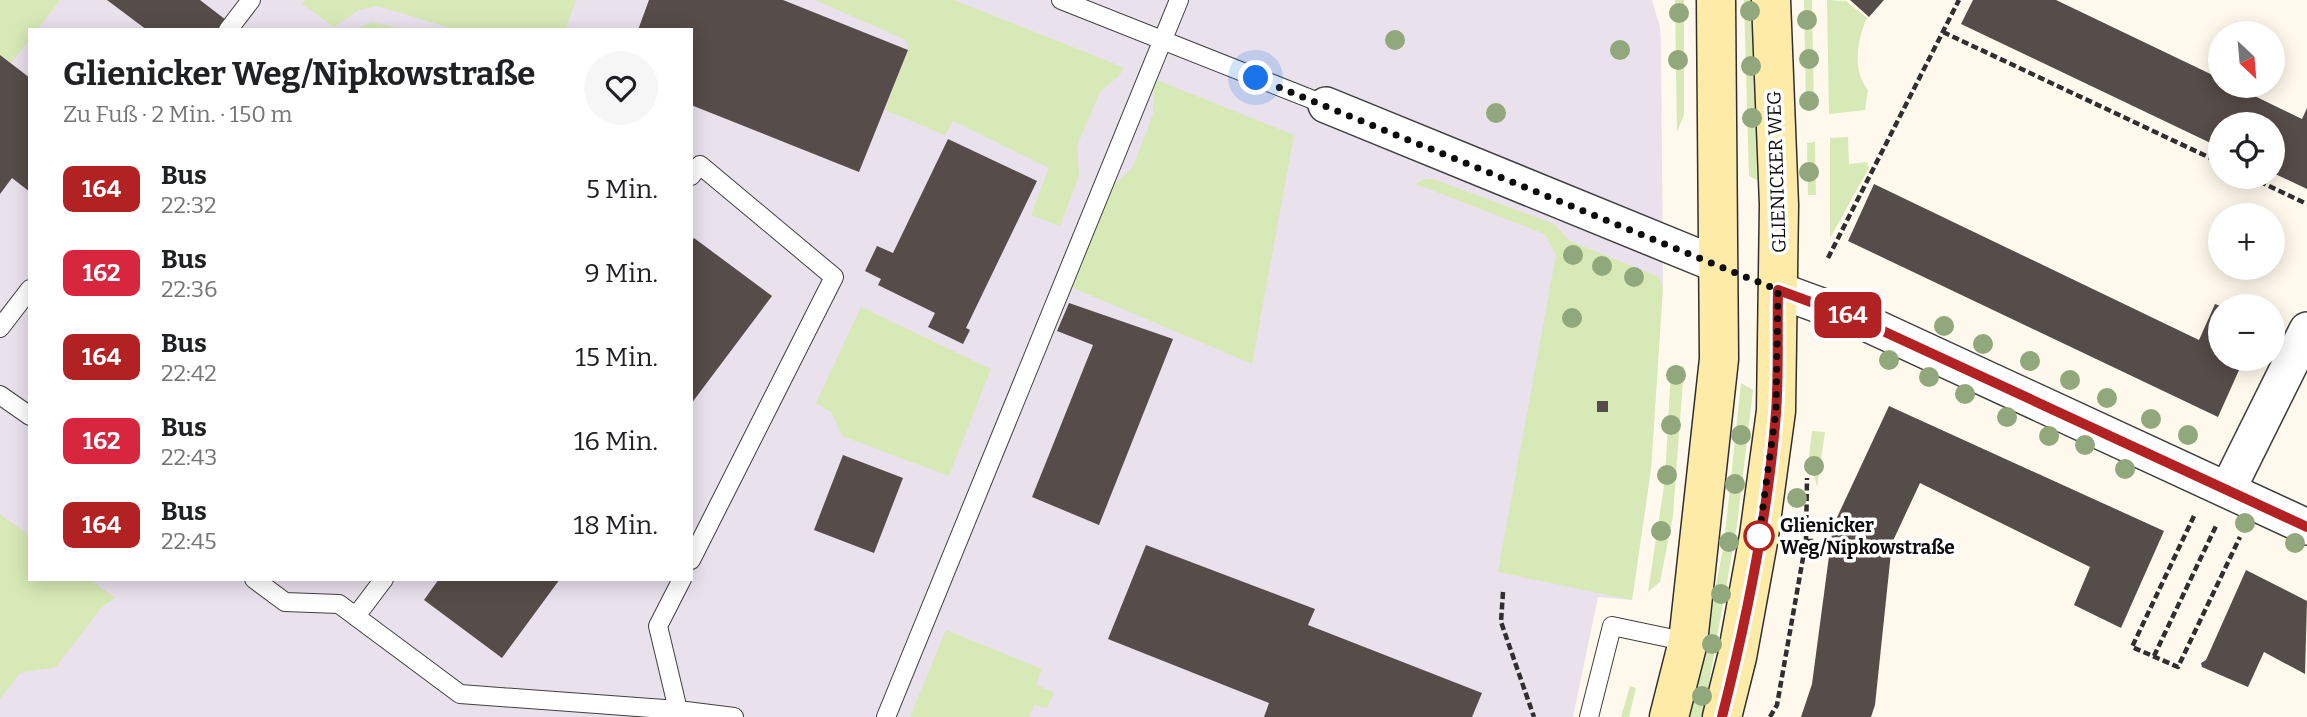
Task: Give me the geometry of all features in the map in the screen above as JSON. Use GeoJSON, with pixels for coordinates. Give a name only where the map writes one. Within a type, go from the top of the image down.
{"type":"FeatureCollection","features":[{"type":"Feature","properties":{"kind":"main road"},"geometry":{"type":"LineString","coordinates":[[1669,717],[1688,642],[1720,359],[1716,0]]}},
{"type":"Feature","properties":{"kind":"main road","name":"GLIENICKER WEG"},"geometry":{"type":"LineString","coordinates":[[1722,717],[1737,657],[1759,536],[1774,424],[1779,205],[1771,0]]}},
{"type":"Feature","properties":{"kind":"main road"},"geometry":{"type":"LineString","coordinates":[[1718,265],[1778,290]]}},
{"type":"Feature","properties":{"kind":"street"},"geometry":{"type":"LineString","coordinates":[[1326,105],[1718,265]]}},
{"type":"Feature","properties":{"kind":"street"},"geometry":{"type":"LineString","coordinates":[[1778,290],[1857,319],[2307,527]]}},
{"type":"Feature","properties":{"kind":"street"},"geometry":{"type":"LineString","coordinates":[[2228,489],[2307,330]]}},
{"type":"Feature","properties":{"kind":"lane"},"geometry":{"type":"LineString","coordinates":[[229,28],[250,0]]}},
{"type":"Feature","properties":{"kind":"lane"},"geometry":{"type":"LineString","coordinates":[[1061,0],[1326,105]]}},
{"type":"Feature","properties":{"kind":"lane"},"geometry":{"type":"LineString","coordinates":[[886,717],[1179,0]]}},
{"type":"Feature","properties":{"kind":"lane"},"geometry":{"type":"LineString","coordinates":[[693,174],[700,165],[834,277],[693,556]]}},
{"type":"Feature","properties":{"kind":"lane"},"geometry":{"type":"LineString","coordinates":[[0,328],[28,292]]}},
{"type":"Feature","properties":{"kind":"lane"},"geometry":{"type":"LineString","coordinates":[[0,395],[28,415]]}},
{"type":"Feature","properties":{"kind":"lane"},"geometry":{"type":"LineString","coordinates":[[257,581],[285,602],[339,604],[460,694],[678,710],[734,717]]}},
{"type":"Feature","properties":{"kind":"lane"},"geometry":{"type":"LineString","coordinates":[[356,616],[382,581]]}},
{"type":"Feature","properties":{"kind":"lane"},"geometry":{"type":"LineString","coordinates":[[678,710],[658,626],[681,581]]}},
{"type":"Feature","properties":{"kind":"lane"},"geometry":{"type":"LineString","coordinates":[[1589,717],[1612,625],[1688,642]]}},
{"type":"Feature","properties":{"kind":"path"},"geometry":{"type":"LineString","coordinates":[[1828,258],[1959,0]]}},
{"type":"Feature","properties":{"kind":"path"},"geometry":{"type":"LineString","coordinates":[[1943,32],[2208,157]]}},
{"type":"Feature","properties":{"kind":"path"},"geometry":{"type":"LineString","coordinates":[[2275,189],[2307,204]]}},
{"type":"Feature","properties":{"kind":"path"},"geometry":{"type":"LineString","coordinates":[[2194,516],[2132,647],[2178,667],[2240,537]]}},
{"type":"Feature","properties":{"kind":"path"},"geometry":{"type":"LineString","coordinates":[[2154,656],[2216,526]]}},
{"type":"Feature","properties":{"kind":"path"},"geometry":{"type":"LineString","coordinates":[[1790,541],[1816,541]]}},
{"type":"Feature","properties":{"kind":"path"},"geometry":{"type":"LineString","coordinates":[[1503,592],[1502,622],[1534,717]]}},
{"type":"Feature","properties":{"kind":"shaded area"},"geometry":{"type":"Polygon","coordinates":[[[0,0],[1652,0],[1661,42],[1663,281],[1651,469],[1632,600],[1598,597],[1573,717],[0,717],[0,0]]]}},
{"type":"Feature","properties":{"kind":"green space"},"geometry":{"type":"Polygon","coordinates":[[[0,0],[60,0],[39,28],[28,28],[28,42],[11,63],[0,55],[0,0]]]}},
{"type":"Feature","properties":{"kind":"green space"},"geometry":{"type":"Polygon","coordinates":[[[305,0],[576,0],[566,28],[450,28],[377,6],[359,10],[334,27],[302,4],[305,0]]]}},
{"type":"Feature","properties":{"kind":"green space"},"geometry":{"type":"Polygon","coordinates":[[[815,0],[954,0],[1123,67],[1120,75],[1100,92],[1077,146],[1079,176],[1060,226],[1031,215],[1049,168],[953,121],[945,135],[885,110],[908,50],[906,40],[815,0]]]}},
{"type":"Feature","properties":{"kind":"green space"},"geometry":{"type":"Polygon","coordinates":[[[1675,0],[1684,0],[1684,115],[1677,132],[1675,0]]]}},
{"type":"Feature","properties":{"kind":"green space"},"geometry":{"type":"Polygon","coordinates":[[[1744,0],[1754,0],[1757,180],[1749,176],[1744,0]]]}},
{"type":"Feature","properties":{"kind":"green space"},"geometry":{"type":"Polygon","coordinates":[[[1804,0],[1812,0],[1814,109],[1806,109],[1804,0]]]}},
{"type":"Feature","properties":{"kind":"green space"},"geometry":{"type":"Polygon","coordinates":[[[1827,0],[1846,1],[1867,18],[1858,55],[1860,74],[1868,90],[1865,110],[1829,114],[1827,0]]]}},
{"type":"Feature","properties":{"kind":"green space"},"geometry":{"type":"Polygon","coordinates":[[[371,22],[399,28],[358,28],[371,22]]]}},
{"type":"Feature","properties":{"kind":"green space"},"geometry":{"type":"Polygon","coordinates":[[[1154,79],[1294,135],[1252,364],[1071,287],[1110,188],[1133,167],[1153,114],[1154,79]]]}},
{"type":"Feature","properties":{"kind":"green space"},"geometry":{"type":"Polygon","coordinates":[[[1848,137],[1849,164],[1867,162],[1869,168],[1830,238],[1830,138],[1848,137]]]}},
{"type":"Feature","properties":{"kind":"green space"},"geometry":{"type":"Polygon","coordinates":[[[1815,142],[1816,195],[1808,195],[1807,143],[1815,142]]]}},
{"type":"Feature","properties":{"kind":"green space"},"geometry":{"type":"Polygon","coordinates":[[[1423,179],[1433,179],[1554,224],[1570,241],[1659,277],[1663,288],[1651,469],[1632,600],[1498,572],[1556,255],[1545,234],[1416,184],[1423,179]]]}},
{"type":"Feature","properties":{"kind":"green space"},"geometry":{"type":"Polygon","coordinates":[[[861,307],[991,369],[949,476],[842,436],[831,412],[816,403],[861,307]]]}},
{"type":"Feature","properties":{"kind":"green space"},"geometry":{"type":"Polygon","coordinates":[[[1684,366],[1673,516],[1660,582],[1648,592],[1665,479],[1671,368],[1684,366]]]}},
{"type":"Feature","properties":{"kind":"green space"},"geometry":{"type":"Polygon","coordinates":[[[1741,383],[1753,390],[1737,525],[1703,717],[1690,717],[1724,544],[1741,383]]]}},
{"type":"Feature","properties":{"kind":"green space"},"geometry":{"type":"Polygon","coordinates":[[[1812,431],[1825,432],[1817,487],[1809,457],[1812,431]]]}},
{"type":"Feature","properties":{"kind":"green space"},"geometry":{"type":"Polygon","coordinates":[[[0,514],[28,535],[28,581],[92,581],[115,598],[101,608],[56,667],[20,673],[0,699],[0,514]]]}},
{"type":"Feature","properties":{"kind":"green space"},"geometry":{"type":"Polygon","coordinates":[[[946,630],[1042,669],[1036,685],[1054,692],[1047,708],[1034,705],[1029,717],[910,717],[946,630]]]}},
{"type":"Feature","properties":{"kind":"green space"},"geometry":{"type":"Polygon","coordinates":[[[1630,686],[1636,688],[1629,717],[1621,717],[1630,686]]]}},
{"type":"Feature","properties":{"kind":"building"},"geometry":{"type":"Polygon","coordinates":[[[107,0],[200,0],[236,28],[144,28],[107,0]]]}},
{"type":"Feature","properties":{"kind":"building"},"geometry":{"type":"Polygon","coordinates":[[[649,0],[783,0],[908,50],[859,172],[693,106],[693,28],[639,28],[649,0]]]}},
{"type":"Feature","properties":{"kind":"building"},"geometry":{"type":"Polygon","coordinates":[[[1850,0],[1884,0],[1869,17],[1850,0]]]}},
{"type":"Feature","properties":{"kind":"building"},"geometry":{"type":"Polygon","coordinates":[[[1973,0],[2056,0],[2208,73],[2208,98],[2259,98],[2302,119],[2307,108],[2307,189],[2285,179],[2285,112],[2208,112],[2208,142],[1961,24],[1973,0]]]}},
{"type":"Feature","properties":{"kind":"building"},"geometry":{"type":"Polygon","coordinates":[[[0,55],[28,76],[28,190],[12,178],[0,194],[0,55]]]}},
{"type":"Feature","properties":{"kind":"building"},"geometry":{"type":"Polygon","coordinates":[[[948,139],[1037,181],[966,328],[970,330],[963,344],[928,327],[935,313],[878,285],[881,279],[865,271],[877,246],[893,253],[948,139]]]}},
{"type":"Feature","properties":{"kind":"building"},"geometry":{"type":"Polygon","coordinates":[[[1874,184],[2199,340],[2208,320],[2208,371],[2239,371],[2218,417],[1848,241],[1874,184]]]}},
{"type":"Feature","properties":{"kind":"building"},"geometry":{"type":"Polygon","coordinates":[[[693,239],[772,296],[693,401],[693,239]]]}},
{"type":"Feature","properties":{"kind":"building"},"geometry":{"type":"Polygon","coordinates":[[[1069,303],[1173,339],[1099,525],[1032,497],[1093,345],[1057,331],[1069,303]]]}},
{"type":"Feature","properties":{"kind":"building"},"geometry":{"type":"Polygon","coordinates":[[[1597,401],[1608,401],[1608,412],[1597,412],[1597,401]]]}},
{"type":"Feature","properties":{"kind":"building"},"geometry":{"type":"Polygon","coordinates":[[[1889,406],[2164,531],[2121,628],[2074,605],[2090,567],[1920,483],[1892,543],[1875,705],[1871,717],[1801,717],[1812,684],[1833,526],[1889,406]]]}},
{"type":"Feature","properties":{"kind":"building"},"geometry":{"type":"Polygon","coordinates":[[[843,455],[903,478],[874,553],[814,530],[843,455]]]}},
{"type":"Feature","properties":{"kind":"building"},"geometry":{"type":"Polygon","coordinates":[[[1146,545],[1315,609],[1308,625],[1482,693],[1472,717],[1264,717],[1269,703],[1108,639],[1146,545]]]}},
{"type":"Feature","properties":{"kind":"building"},"geometry":{"type":"Polygon","coordinates":[[[2246,570],[2307,601],[2305,674],[2264,652],[2248,687],[2202,667],[2201,663],[2206,660],[2246,570]]]}},
{"type":"Feature","properties":{"kind":"building"},"geometry":{"type":"Polygon","coordinates":[[[438,581],[559,581],[502,658],[424,600],[438,581]]]}},
{"type":"Feature","properties":{"kind":"bus line","name":"164"},"geometry":{"type":"LineString","coordinates":[[1722,717],[1737,657],[1759,536],[1776,411],[1778,290],[1857,319],[2307,527]]}},
{"type":"Feature","properties":{"kind":"place","name":"Glienicker Weg/Nipkowstraße"},"geometry":{"type":"Point","coordinates":[1759,536]}},
{"type":"Feature","properties":{"kind":"route"},"geometry":{"type":"LineString","coordinates":[[1256,78],[1778,290],[1776,411],[1759,536]]}}]}
